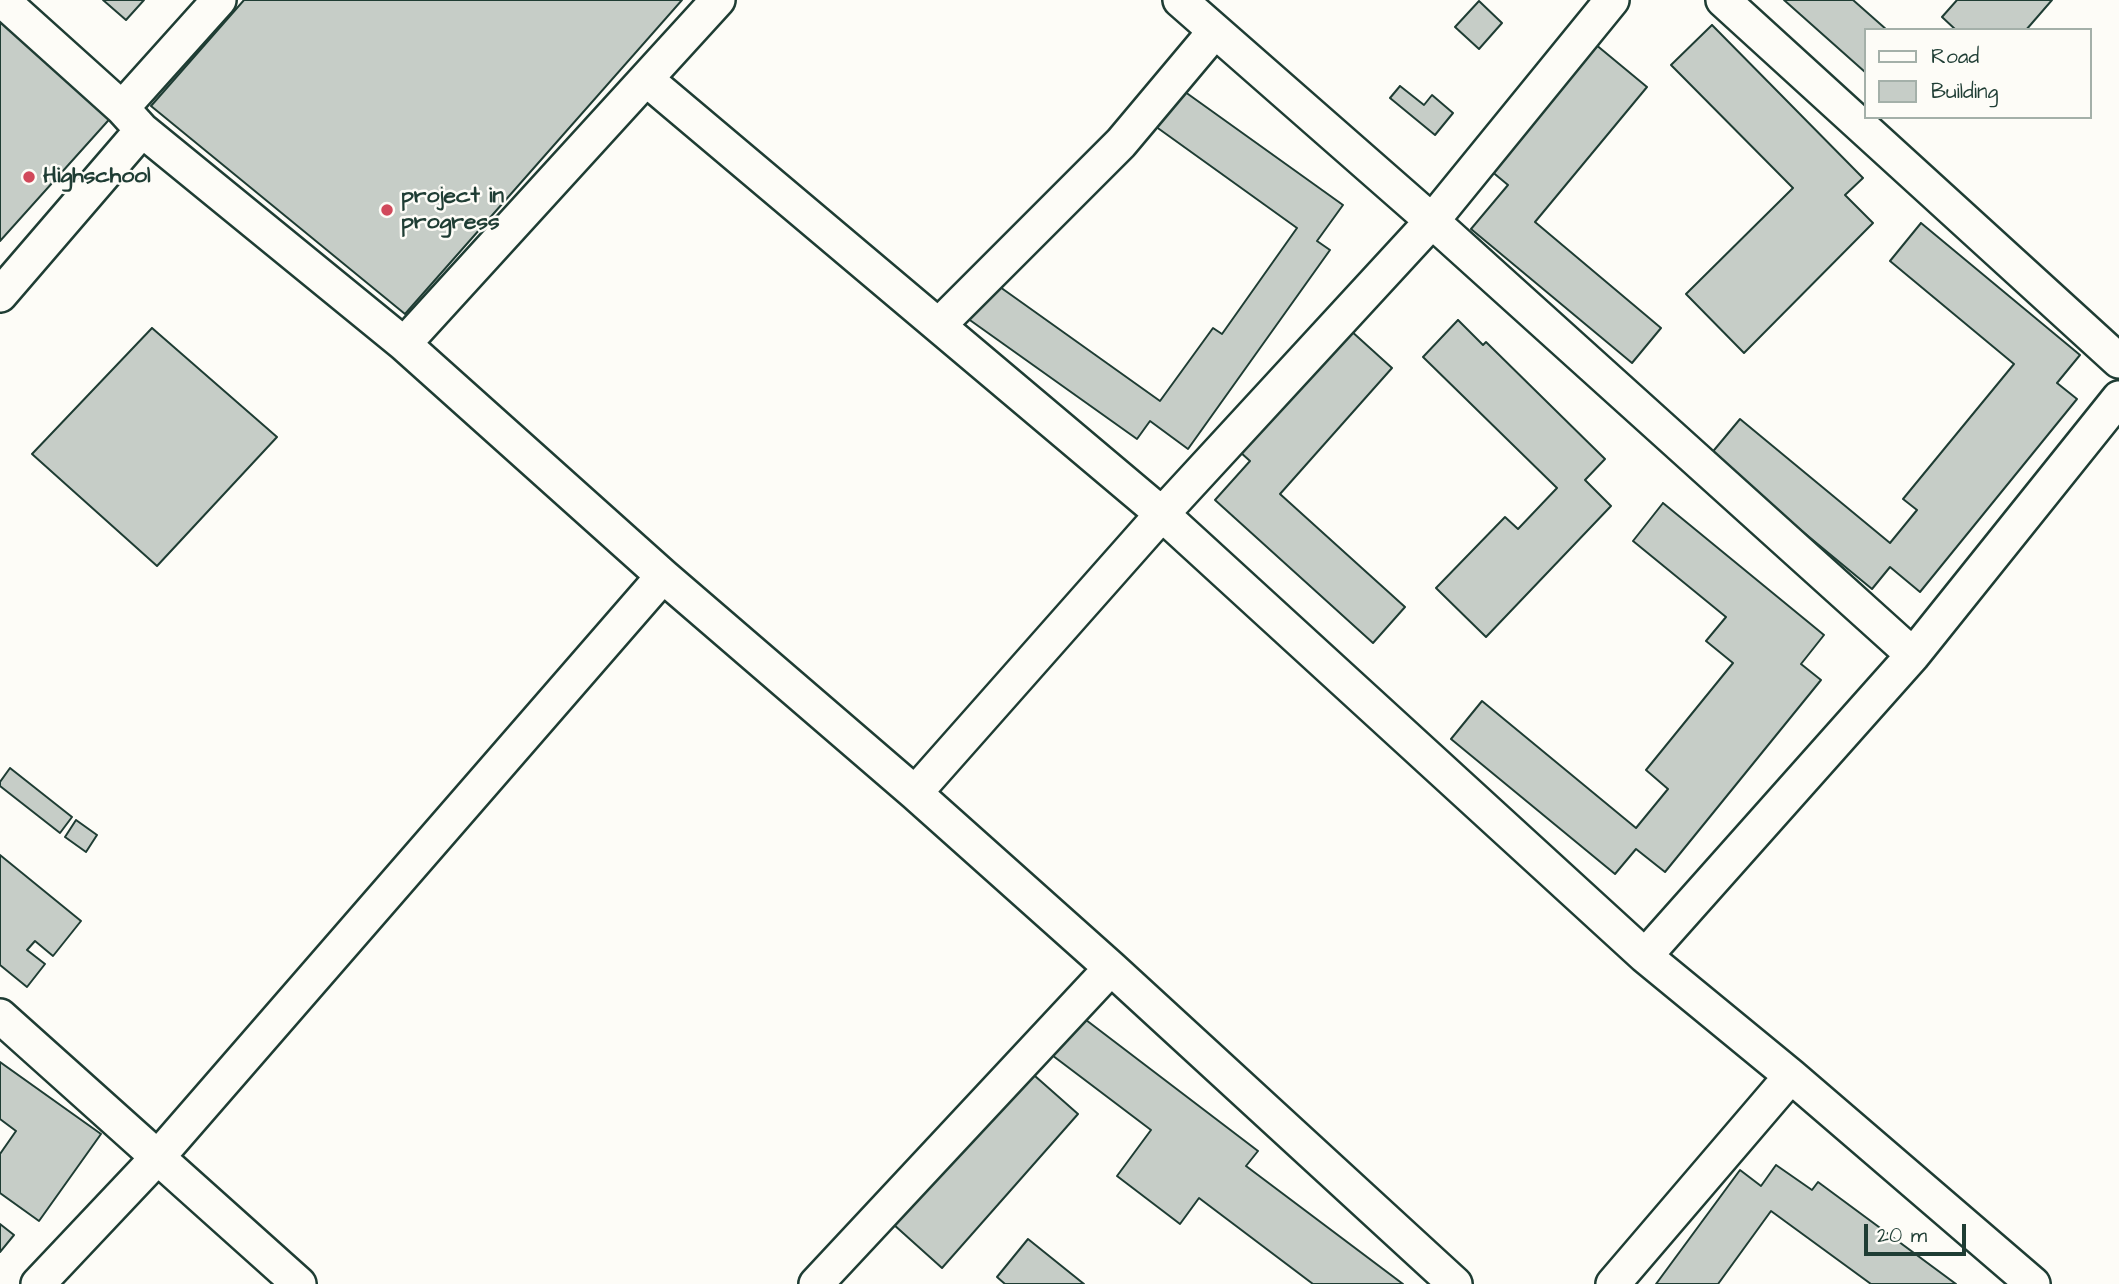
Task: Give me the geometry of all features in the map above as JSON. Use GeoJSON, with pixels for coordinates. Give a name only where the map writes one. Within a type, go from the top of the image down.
{"type":"FeatureCollection","features":[{"type":"Feature","properties":{"kind":"street"},"geometry":{"type":"LineString","coordinates":[[2,0],[132,119],[404,344],[663,576],[915,793],[1111,968],[1455,1284]]}},
{"type":"Feature","properties":{"kind":"street"},"geometry":{"type":"LineString","coordinates":[[0,295],[219,0]]}},
{"type":"Feature","properties":{"kind":"street"},"geometry":{"type":"LineString","coordinates":[[404,344],[718,0]]}},
{"type":"Feature","properties":{"kind":"street"},"geometry":{"type":"LineString","coordinates":[[1180,0],[1432,221],[1913,655]]}},
{"type":"Feature","properties":{"kind":"street"},"geometry":{"type":"LineString","coordinates":[[915,793],[1162,514],[1432,221],[1612,0]]}},
{"type":"Feature","properties":{"kind":"street"},"geometry":{"type":"LineString","coordinates":[[1723,0],[2119,361]]}},
{"type":"Feature","properties":{"kind":"street"},"geometry":{"type":"LineString","coordinates":[[939,325],[1121,143],[1215,31]]}},
{"type":"Feature","properties":{"kind":"street"},"geometry":{"type":"LineString","coordinates":[[646,79],[1162,514],[1645,956],[1791,1076],[2033,1284]]}},
{"type":"Feature","properties":{"kind":"street"},"geometry":{"type":"LineString","coordinates":[[1645,956],[1913,655],[2119,398]]}},
{"type":"Feature","properties":{"kind":"street"},"geometry":{"type":"LineString","coordinates":[[38,1284],[157,1158],[663,576]]}},
{"type":"Feature","properties":{"kind":"street"},"geometry":{"type":"LineString","coordinates":[[816,1284],[1111,968]]}},
{"type":"Feature","properties":{"kind":"street"},"geometry":{"type":"LineString","coordinates":[[0,1016],[299,1284]]}},
{"type":"Feature","properties":{"kind":"street"},"geometry":{"type":"LineString","coordinates":[[1613,1284],[1791,1076]]}},
{"type":"Feature","properties":{"kind":"building"},"geometry":{"type":"Polygon","coordinates":[[[103,0],[144,0],[126,20],[103,0]]]}},
{"type":"Feature","properties":{"kind":"building","name":"project in progress"},"geometry":{"type":"Polygon","coordinates":[[[244,0],[682,0],[405,314],[151,106],[244,0]]]}},
{"type":"Feature","properties":{"kind":"building"},"geometry":{"type":"Polygon","coordinates":[[[1784,0],[1853,0],[1885,28],[1864,28],[1864,71],[1784,0]]]}},
{"type":"Feature","properties":{"kind":"building"},"geometry":{"type":"Polygon","coordinates":[[[1957,0],[2052,0],[2028,28],[1954,28],[1942,17],[1957,0]]]}},
{"type":"Feature","properties":{"kind":"building"},"geometry":{"type":"Polygon","coordinates":[[[1479,1],[1502,23],[1479,49],[1455,27],[1479,1]]]}},
{"type":"Feature","properties":{"kind":"building","name":"Highschool"},"geometry":{"type":"Polygon","coordinates":[[[0,12],[115,113],[0,241],[0,12]]]}},
{"type":"Feature","properties":{"kind":"building"},"geometry":{"type":"Polygon","coordinates":[[[1712,25],[1863,178],[1845,195],[1873,223],[1744,353],[1686,294],[1793,188],[1671,65],[1712,25]]]}},
{"type":"Feature","properties":{"kind":"building"},"geometry":{"type":"Polygon","coordinates":[[[1589,39],[1647,87],[1535,222],[1661,328],[1632,363],[1471,229],[1508,185],[1484,165],[1589,39]]]}},
{"type":"Feature","properties":{"kind":"building"},"geometry":{"type":"Polygon","coordinates":[[[1174,84],[1343,205],[1317,241],[1330,250],[1188,449],[1150,421],[1137,439],[967,318],[993,282],[1160,401],[1213,328],[1222,334],[1297,228],[1148,121],[1174,84]]]}},
{"type":"Feature","properties":{"kind":"building"},"geometry":{"type":"Polygon","coordinates":[[[1400,86],[1424,105],[1432,95],[1453,113],[1435,135],[1390,98],[1400,86]]]}},
{"type":"Feature","properties":{"kind":"building"},"geometry":{"type":"Polygon","coordinates":[[[1921,223],[2080,355],[2057,383],[2077,399],[1920,592],[1890,567],[1872,589],[1710,455],[1740,419],[1890,543],[1917,510],[1903,499],[2014,364],[1890,261],[1921,223]]]}},
{"type":"Feature","properties":{"kind":"building"},"geometry":{"type":"Polygon","coordinates":[[[1339,320],[1392,368],[1280,494],[1405,607],[1373,643],[1215,500],[1250,461],[1229,442],[1339,320]]]}},
{"type":"Feature","properties":{"kind":"building"},"geometry":{"type":"Polygon","coordinates":[[[1458,320],[1483,345],[1486,342],[1605,459],[1585,480],[1611,506],[1486,637],[1436,588],[1505,517],[1518,529],[1557,488],[1423,357],[1458,320]]]}},
{"type":"Feature","properties":{"kind":"building"},"geometry":{"type":"Polygon","coordinates":[[[152,328],[277,437],[157,566],[32,454],[152,328]]]}},
{"type":"Feature","properties":{"kind":"building"},"geometry":{"type":"Polygon","coordinates":[[[1663,503],[1824,635],[1801,664],[1821,680],[1665,872],[1636,849],[1615,874],[1451,739],[1482,701],[1636,828],[1668,789],[1646,770],[1733,663],[1706,641],[1726,617],[1633,541],[1663,503]]]}},
{"type":"Feature","properties":{"kind":"building"},"geometry":{"type":"Polygon","coordinates":[[[10,768],[72,817],[60,833],[0,786],[10,768]]]}},
{"type":"Feature","properties":{"kind":"building"},"geometry":{"type":"Polygon","coordinates":[[[76,820],[97,835],[86,852],[65,837],[76,820]]]}},
{"type":"Feature","properties":{"kind":"building"},"geometry":{"type":"Polygon","coordinates":[[[0,855],[81,921],[53,956],[35,941],[27,950],[45,964],[27,987],[0,965],[0,855]]]}},
{"type":"Feature","properties":{"kind":"building"},"geometry":{"type":"Polygon","coordinates":[[[1069,1007],[1258,1151],[1246,1166],[1403,1284],[1313,1284],[1199,1198],[1180,1224],[1117,1176],[1151,1130],[1040,1046],[1069,1007]]]}},
{"type":"Feature","properties":{"kind":"building"},"geometry":{"type":"Polygon","coordinates":[[[1018,1061],[1078,1114],[942,1268],[883,1215],[1018,1061]]]}},
{"type":"Feature","properties":{"kind":"building"},"geometry":{"type":"Polygon","coordinates":[[[0,1062],[101,1134],[39,1221],[0,1193],[0,1154],[16,1131],[0,1119],[0,1062]]]}},
{"type":"Feature","properties":{"kind":"building"},"geometry":{"type":"Polygon","coordinates":[[[1776,1165],[1812,1190],[1818,1182],[1956,1284],[1871,1284],[1771,1211],[1718,1284],[1656,1284],[1740,1170],[1761,1186],[1776,1165]]]}},
{"type":"Feature","properties":{"kind":"building"},"geometry":{"type":"Polygon","coordinates":[[[0,1224],[14,1235],[0,1252],[0,1224]]]}},
{"type":"Feature","properties":{"kind":"building"},"geometry":{"type":"Polygon","coordinates":[[[1028,1239],[1084,1284],[1005,1284],[997,1277],[1028,1239]]]}},
{"type":"Feature","properties":{"kind":"place","name":"Highschool"},"geometry":{"type":"Point","coordinates":[29,177]}},
{"type":"Feature","properties":{"kind":"place","name":"project in progress"},"geometry":{"type":"Point","coordinates":[387,210]}}]}
